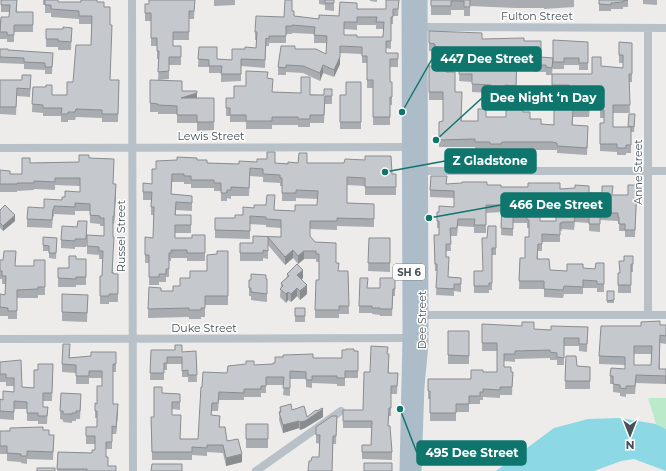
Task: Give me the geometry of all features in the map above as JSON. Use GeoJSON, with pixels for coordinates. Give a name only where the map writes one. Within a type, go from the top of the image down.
{"type":"FeatureCollection","features":[{"type":"Feature","properties":{"kind":"main road","name":"Dee Street"},"geometry":{"type":"LineString","coordinates":[[406,471],[409,338],[408,0]]}},
{"type":"Feature","properties":{"kind":"main road","name":"Dee Street"},"geometry":{"type":"LineString","coordinates":[[415,471],[418,386],[421,370],[422,338],[421,0]]}},
{"type":"Feature","properties":{"kind":"street","name":"Russel Street"},"geometry":{"type":"LineString","coordinates":[[132,0],[133,471]]}},
{"type":"Feature","properties":{"kind":"street","name":"Fulton Street"},"geometry":{"type":"LineString","coordinates":[[408,27],[666,28]]}},
{"type":"Feature","properties":{"kind":"street","name":"Anne Street"},"geometry":{"type":"LineString","coordinates":[[648,28],[648,315]]}},
{"type":"Feature","properties":{"kind":"street","name":"Lewis Street"},"geometry":{"type":"LineString","coordinates":[[0,148],[422,147]]}},
{"type":"Feature","properties":{"kind":"street"},"geometry":{"type":"LineString","coordinates":[[408,171],[666,171]]}},
{"type":"Feature","properties":{"kind":"street"},"geometry":{"type":"LineString","coordinates":[[409,315],[666,315]]}},
{"type":"Feature","properties":{"kind":"street","name":"Duke Street"},"geometry":{"type":"LineString","coordinates":[[0,339],[422,338]]}},
{"type":"Feature","properties":{"kind":"street"},"geometry":{"type":"LineString","coordinates":[[256,471],[341,411]]}},
{"type":"Feature","properties":{"kind":"green space"},"geometry":{"type":"Polygon","coordinates":[[[648,398],[666,398],[666,429],[656,424],[648,398]]]}},
{"type":"Feature","properties":{"kind":"water"},"geometry":{"type":"Polygon","coordinates":[[[620,418],[656,424],[666,429],[666,471],[634,459],[621,461],[594,471],[496,471],[554,428],[588,419],[620,418]]]}},
{"type":"Feature","properties":{"kind":"building"},"geometry":{"type":"Polygon","coordinates":[[[1,0],[17,0],[16,12],[33,12],[33,25],[14,25],[14,35],[7,35],[7,32],[0,32],[1,17],[9,17],[10,5],[1,5],[1,0]]]}},
{"type":"Feature","properties":{"kind":"building"},"geometry":{"type":"Polygon","coordinates":[[[45,0],[58,0],[58,2],[81,2],[81,0],[97,0],[97,2],[104,2],[104,7],[110,7],[110,25],[112,25],[110,80],[119,80],[118,114],[102,114],[102,110],[76,109],[75,112],[61,114],[62,108],[43,108],[43,105],[32,104],[33,87],[46,87],[46,85],[52,85],[52,95],[67,95],[67,82],[73,82],[76,45],[91,45],[92,16],[79,16],[79,11],[51,9],[51,5],[45,5],[45,0]]]}},
{"type":"Feature","properties":{"kind":"building"},"geometry":{"type":"Polygon","coordinates":[[[149,0],[195,0],[194,11],[189,11],[189,32],[173,32],[173,46],[181,46],[181,57],[169,57],[169,71],[158,72],[159,51],[157,51],[157,38],[151,38],[151,13],[145,13],[145,4],[149,4],[149,0]]]}},
{"type":"Feature","properties":{"kind":"building"},"geometry":{"type":"Polygon","coordinates":[[[285,0],[292,0],[292,11],[294,11],[294,16],[319,19],[319,15],[339,16],[340,2],[357,3],[357,9],[386,9],[386,0],[399,0],[398,9],[393,9],[393,17],[391,17],[391,41],[386,41],[386,53],[398,53],[398,59],[390,59],[390,82],[392,82],[392,97],[390,97],[390,117],[373,117],[373,80],[367,80],[367,56],[362,56],[362,47],[340,46],[340,57],[334,70],[323,65],[320,73],[303,66],[286,65],[286,68],[278,67],[281,46],[295,46],[295,49],[316,49],[326,54],[327,36],[314,35],[315,27],[292,25],[286,26],[286,36],[269,36],[269,39],[266,38],[265,60],[241,59],[241,74],[221,74],[222,66],[209,66],[209,60],[198,59],[199,47],[217,47],[217,59],[232,60],[232,49],[245,49],[245,47],[256,48],[256,16],[284,17],[285,0]],[[357,17],[357,22],[344,22],[344,35],[357,35],[357,37],[383,37],[384,22],[376,22],[377,17],[357,17]]]}},
{"type":"Feature","properties":{"kind":"building"},"geometry":{"type":"Polygon","coordinates":[[[325,0],[334,0],[334,3],[325,3],[325,0]]]}},
{"type":"Feature","properties":{"kind":"building"},"geometry":{"type":"Polygon","coordinates":[[[431,0],[470,0],[470,7],[464,7],[464,1],[451,1],[451,6],[431,6],[431,0]]]}},
{"type":"Feature","properties":{"kind":"building"},"geometry":{"type":"Polygon","coordinates":[[[599,0],[628,0],[611,3],[611,5],[599,4],[599,0]]]}},
{"type":"Feature","properties":{"kind":"building"},"geometry":{"type":"Polygon","coordinates":[[[63,27],[72,28],[71,42],[58,41],[58,39],[46,39],[46,29],[63,29],[63,27]]]}},
{"type":"Feature","properties":{"kind":"building"},"geometry":{"type":"Polygon","coordinates":[[[429,31],[482,33],[482,39],[524,38],[524,41],[541,41],[541,57],[553,58],[552,68],[546,67],[546,65],[535,65],[535,62],[533,62],[534,59],[530,59],[530,56],[517,56],[516,86],[505,85],[505,101],[491,101],[491,85],[472,84],[472,74],[459,74],[460,62],[473,62],[473,48],[435,47],[435,44],[429,43],[429,31]]]}},
{"type":"Feature","properties":{"kind":"building"},"geometry":{"type":"Polygon","coordinates":[[[553,40],[588,42],[588,63],[579,63],[579,58],[564,58],[564,62],[553,62],[553,40]]]}},
{"type":"Feature","properties":{"kind":"building"},"geometry":{"type":"Polygon","coordinates":[[[619,42],[632,43],[632,74],[629,74],[630,105],[613,105],[613,127],[631,127],[631,145],[626,145],[626,148],[617,148],[617,144],[600,144],[600,123],[604,123],[604,110],[600,110],[600,100],[590,100],[589,110],[573,110],[572,125],[588,126],[587,148],[557,146],[557,143],[552,142],[502,142],[501,144],[490,144],[490,142],[475,142],[475,139],[439,140],[439,122],[443,121],[443,92],[429,92],[429,66],[446,66],[446,72],[455,72],[455,92],[462,92],[461,121],[478,121],[478,109],[486,109],[486,117],[506,117],[506,105],[523,105],[523,112],[530,112],[530,119],[541,119],[541,124],[554,125],[554,106],[568,107],[569,85],[552,85],[552,74],[592,74],[592,57],[601,57],[601,66],[623,68],[623,55],[619,55],[619,42]]]}},
{"type":"Feature","properties":{"kind":"building"},"geometry":{"type":"Polygon","coordinates":[[[0,49],[53,53],[52,67],[45,67],[45,63],[24,62],[24,58],[0,57],[0,49]]]}},
{"type":"Feature","properties":{"kind":"building"},"geometry":{"type":"Polygon","coordinates":[[[246,71],[268,72],[267,78],[273,79],[272,92],[301,93],[301,77],[310,77],[310,95],[324,95],[324,89],[332,89],[332,96],[325,96],[324,115],[310,115],[310,119],[298,119],[298,117],[272,117],[272,121],[246,121],[246,115],[230,115],[230,108],[226,108],[226,98],[234,98],[234,86],[246,86],[246,71]]]}},
{"type":"Feature","properties":{"kind":"building"},"geometry":{"type":"Polygon","coordinates":[[[22,75],[31,75],[30,89],[17,88],[16,107],[0,107],[0,80],[22,80],[22,75]]]}},
{"type":"Feature","properties":{"kind":"building"},"geometry":{"type":"Polygon","coordinates":[[[150,80],[182,81],[182,91],[197,91],[197,93],[181,98],[214,98],[214,122],[197,122],[197,115],[177,115],[177,106],[150,103],[150,80]]]}},
{"type":"Feature","properties":{"kind":"building"},"geometry":{"type":"Polygon","coordinates":[[[346,82],[361,82],[361,122],[340,122],[340,95],[346,95],[346,82]]]}},
{"type":"Feature","properties":{"kind":"building"},"geometry":{"type":"Polygon","coordinates":[[[629,114],[635,114],[634,127],[628,126],[629,114]]]}},
{"type":"Feature","properties":{"kind":"building"},"geometry":{"type":"Polygon","coordinates":[[[267,152],[275,152],[275,163],[288,164],[288,162],[298,163],[299,153],[307,153],[307,163],[344,163],[345,159],[365,160],[365,156],[391,156],[392,174],[396,174],[396,187],[365,187],[365,178],[347,177],[347,203],[374,204],[374,219],[337,218],[337,221],[310,221],[310,236],[315,242],[336,243],[336,263],[339,263],[338,271],[348,271],[349,306],[339,306],[339,310],[315,310],[316,280],[319,280],[319,254],[316,254],[316,251],[304,251],[298,256],[293,250],[285,257],[268,237],[268,251],[263,250],[263,253],[240,253],[240,243],[253,243],[253,236],[281,237],[281,220],[250,216],[250,231],[215,230],[215,218],[235,218],[235,215],[243,215],[243,207],[254,208],[254,205],[266,205],[267,195],[275,195],[274,210],[295,211],[295,205],[317,205],[318,191],[296,190],[296,193],[282,193],[282,178],[280,178],[280,175],[263,174],[263,169],[250,168],[249,188],[231,187],[231,190],[227,190],[227,193],[221,193],[221,183],[214,183],[214,180],[191,180],[191,176],[184,176],[184,174],[172,174],[171,194],[192,196],[192,203],[176,202],[175,215],[191,215],[191,225],[175,225],[175,238],[192,238],[192,235],[205,235],[205,253],[187,253],[187,250],[171,250],[171,253],[169,253],[169,269],[166,269],[166,274],[159,274],[159,277],[149,277],[149,255],[145,255],[145,237],[153,238],[154,207],[151,207],[152,192],[143,192],[143,183],[152,184],[152,169],[156,169],[156,161],[177,160],[177,157],[207,160],[207,163],[239,164],[239,161],[257,162],[257,159],[267,159],[267,152]]]}},
{"type":"Feature","properties":{"kind":"building"},"geometry":{"type":"Polygon","coordinates":[[[79,155],[89,155],[89,158],[114,159],[113,184],[116,184],[113,216],[114,237],[112,273],[118,274],[118,294],[100,296],[100,276],[102,276],[103,251],[99,251],[99,247],[87,246],[87,235],[104,236],[104,218],[90,215],[90,204],[75,203],[75,207],[54,206],[52,220],[27,219],[28,207],[44,208],[44,199],[62,200],[62,197],[65,197],[65,191],[80,192],[80,178],[55,178],[55,182],[34,181],[34,183],[0,184],[0,170],[10,171],[10,174],[22,174],[22,158],[30,158],[30,163],[79,162],[79,155]]]}},
{"type":"Feature","properties":{"kind":"building"},"geometry":{"type":"Polygon","coordinates":[[[431,176],[447,176],[446,184],[462,182],[487,182],[487,185],[501,185],[501,187],[528,187],[528,183],[560,183],[560,189],[575,188],[575,185],[589,186],[589,193],[602,193],[602,186],[613,186],[612,195],[628,195],[628,185],[637,185],[635,230],[625,230],[625,224],[619,224],[618,213],[600,213],[600,224],[589,224],[589,215],[575,215],[574,222],[560,223],[560,235],[542,234],[542,244],[538,244],[537,259],[549,259],[550,270],[567,271],[567,264],[583,264],[583,268],[595,269],[596,263],[604,263],[604,284],[597,284],[597,281],[583,280],[583,287],[564,286],[563,290],[544,289],[544,281],[519,281],[520,258],[525,258],[525,237],[529,237],[529,220],[527,220],[527,216],[513,215],[513,229],[501,228],[502,205],[486,205],[486,225],[474,225],[475,219],[458,219],[457,228],[450,228],[451,244],[446,244],[446,257],[449,257],[448,277],[461,278],[461,284],[454,284],[454,289],[436,288],[437,264],[435,264],[434,235],[439,235],[439,221],[437,221],[437,212],[439,212],[439,206],[454,207],[454,191],[430,190],[431,176]],[[556,206],[540,207],[540,221],[556,221],[556,206]]]}},
{"type":"Feature","properties":{"kind":"building"},"geometry":{"type":"Polygon","coordinates":[[[5,205],[15,215],[3,226],[0,223],[0,210],[5,205]]]}},
{"type":"Feature","properties":{"kind":"building"},"geometry":{"type":"Polygon","coordinates":[[[78,221],[87,221],[86,239],[75,239],[75,241],[61,240],[62,226],[77,227],[78,221]]]}},
{"type":"Feature","properties":{"kind":"building"},"geometry":{"type":"Polygon","coordinates":[[[488,226],[496,226],[496,248],[492,248],[492,283],[489,283],[489,286],[474,286],[474,271],[483,271],[482,238],[487,238],[488,226]]]}},
{"type":"Feature","properties":{"kind":"building"},"geometry":{"type":"Polygon","coordinates":[[[43,237],[57,238],[56,253],[49,253],[49,246],[43,245],[43,237]]]}},
{"type":"Feature","properties":{"kind":"building"},"geometry":{"type":"Polygon","coordinates":[[[369,238],[390,238],[390,263],[368,263],[369,238]]]}},
{"type":"Feature","properties":{"kind":"building"},"geometry":{"type":"Polygon","coordinates":[[[4,251],[16,251],[15,266],[34,266],[34,260],[45,260],[45,287],[38,287],[38,289],[17,290],[17,311],[8,311],[8,308],[0,307],[0,294],[5,295],[6,276],[2,276],[2,271],[0,271],[0,260],[3,260],[4,251]]]}},
{"type":"Feature","properties":{"kind":"building"},"geometry":{"type":"Polygon","coordinates":[[[217,251],[228,251],[228,296],[205,296],[205,308],[201,308],[201,310],[189,310],[189,308],[148,309],[149,287],[161,288],[161,291],[173,291],[173,286],[180,286],[180,278],[190,278],[190,271],[207,271],[207,255],[217,254],[217,251]]]}},
{"type":"Feature","properties":{"kind":"building"},"geometry":{"type":"Polygon","coordinates":[[[69,256],[76,256],[76,259],[86,259],[86,277],[76,277],[76,279],[58,278],[58,268],[69,268],[69,256]]]}},
{"type":"Feature","properties":{"kind":"building"},"geometry":{"type":"Polygon","coordinates":[[[624,256],[633,256],[633,264],[631,264],[631,285],[618,285],[618,273],[620,273],[619,261],[624,261],[624,256]]]}},
{"type":"Feature","properties":{"kind":"building"},"geometry":{"type":"Polygon","coordinates":[[[297,264],[303,270],[297,275],[307,285],[300,291],[297,288],[291,294],[288,292],[286,294],[280,289],[283,286],[281,283],[289,276],[287,274],[297,264]]]}},
{"type":"Feature","properties":{"kind":"building"},"geometry":{"type":"Polygon","coordinates":[[[251,274],[266,275],[267,294],[251,292],[251,288],[249,288],[249,280],[251,280],[251,274]]]}},
{"type":"Feature","properties":{"kind":"building"},"geometry":{"type":"Polygon","coordinates":[[[360,278],[368,278],[367,288],[380,288],[380,278],[395,278],[392,309],[359,306],[360,278]]]}},
{"type":"Feature","properties":{"kind":"building"},"geometry":{"type":"Polygon","coordinates":[[[607,291],[614,291],[614,300],[607,301],[607,291]]]}},
{"type":"Feature","properties":{"kind":"building"},"geometry":{"type":"Polygon","coordinates":[[[62,294],[88,295],[87,313],[62,312],[62,294]]]}},
{"type":"Feature","properties":{"kind":"building"},"geometry":{"type":"Polygon","coordinates":[[[295,308],[305,308],[305,316],[295,316],[295,308]]]}},
{"type":"Feature","properties":{"kind":"building"},"geometry":{"type":"Polygon","coordinates":[[[660,321],[660,325],[666,325],[666,336],[660,335],[659,369],[666,369],[666,376],[636,375],[635,386],[626,386],[626,389],[620,388],[620,385],[613,384],[613,376],[610,376],[611,368],[625,369],[625,357],[599,356],[601,326],[641,326],[641,322],[660,321]],[[634,346],[634,365],[651,365],[652,346],[634,346]]]}},
{"type":"Feature","properties":{"kind":"building"},"geometry":{"type":"Polygon","coordinates":[[[522,322],[534,322],[534,329],[551,330],[551,326],[588,327],[587,344],[579,344],[579,338],[564,338],[564,358],[557,357],[557,353],[550,352],[550,350],[515,351],[515,354],[504,354],[504,367],[511,367],[511,372],[513,372],[512,387],[500,387],[500,390],[483,389],[483,392],[480,392],[480,396],[469,396],[469,404],[456,404],[456,413],[430,413],[430,391],[428,391],[428,379],[471,379],[471,370],[497,372],[497,343],[482,343],[482,324],[522,326],[522,322]]]}},
{"type":"Feature","properties":{"kind":"building"},"geometry":{"type":"Polygon","coordinates":[[[448,331],[469,331],[469,356],[448,355],[448,331]]]}},
{"type":"Feature","properties":{"kind":"building"},"geometry":{"type":"Polygon","coordinates":[[[63,344],[70,344],[69,358],[91,356],[91,352],[116,352],[116,364],[113,364],[113,404],[118,404],[116,427],[112,426],[112,442],[106,442],[106,457],[108,457],[108,466],[116,466],[116,471],[57,469],[58,452],[92,453],[92,450],[95,450],[95,436],[86,436],[86,427],[97,427],[97,411],[95,411],[95,403],[97,404],[97,386],[102,386],[102,371],[89,371],[89,376],[76,376],[76,365],[62,364],[63,344]]]}},
{"type":"Feature","properties":{"kind":"building"},"geometry":{"type":"Polygon","coordinates":[[[175,345],[182,345],[182,352],[196,351],[197,375],[188,375],[188,370],[182,371],[182,357],[167,357],[167,363],[164,363],[164,373],[150,373],[151,350],[175,350],[175,345]]]}},
{"type":"Feature","properties":{"kind":"building"},"geometry":{"type":"Polygon","coordinates":[[[371,346],[388,347],[388,373],[398,373],[397,386],[391,386],[391,408],[389,408],[388,426],[390,426],[392,452],[362,452],[362,445],[371,445],[372,421],[343,421],[343,410],[363,410],[364,372],[370,372],[371,346]]]}},
{"type":"Feature","properties":{"kind":"building"},"geometry":{"type":"Polygon","coordinates":[[[354,349],[354,351],[358,351],[358,371],[345,371],[345,378],[337,378],[337,376],[312,376],[312,380],[306,380],[306,372],[290,371],[290,388],[283,388],[284,377],[266,377],[266,386],[261,386],[261,389],[244,389],[244,393],[219,392],[218,403],[212,403],[211,415],[220,416],[219,427],[225,427],[227,441],[238,439],[242,454],[226,458],[223,445],[207,445],[207,448],[192,447],[192,452],[152,452],[151,417],[154,417],[154,387],[162,387],[162,393],[180,394],[180,402],[172,402],[172,415],[181,415],[180,439],[198,439],[203,372],[227,373],[228,366],[246,364],[246,361],[254,361],[254,365],[273,364],[275,363],[275,357],[283,357],[283,355],[313,354],[313,358],[342,358],[342,350],[354,349]]]}},
{"type":"Feature","properties":{"kind":"building"},"geometry":{"type":"Polygon","coordinates":[[[566,356],[576,356],[577,366],[590,367],[590,381],[565,381],[566,356]]]}},
{"type":"Feature","properties":{"kind":"building"},"geometry":{"type":"Polygon","coordinates":[[[21,360],[22,387],[34,388],[34,370],[38,370],[38,364],[53,364],[52,393],[43,393],[43,407],[48,407],[47,416],[38,416],[38,413],[27,413],[27,402],[14,401],[14,412],[0,411],[0,399],[3,400],[3,391],[14,392],[14,378],[6,378],[6,374],[0,374],[0,362],[21,360]]]}},
{"type":"Feature","properties":{"kind":"building"},"geometry":{"type":"Polygon","coordinates":[[[61,393],[81,394],[80,411],[76,411],[76,413],[72,414],[63,414],[63,411],[60,411],[61,393]]]}},
{"type":"Feature","properties":{"kind":"building"},"geometry":{"type":"Polygon","coordinates":[[[291,404],[292,410],[304,406],[307,417],[316,410],[323,409],[305,421],[283,425],[279,412],[281,412],[280,407],[291,404]]]}},
{"type":"Feature","properties":{"kind":"building"},"geometry":{"type":"Polygon","coordinates":[[[332,416],[337,416],[336,436],[333,436],[332,471],[308,471],[309,461],[311,461],[312,457],[319,457],[320,435],[316,435],[316,427],[332,416]]]}},
{"type":"Feature","properties":{"kind":"building"},"geometry":{"type":"Polygon","coordinates":[[[246,424],[268,424],[268,439],[246,439],[246,424]]]}},
{"type":"Feature","properties":{"kind":"building"},"geometry":{"type":"Polygon","coordinates":[[[43,427],[43,430],[49,430],[49,435],[54,435],[53,452],[27,451],[27,456],[21,456],[21,454],[7,453],[7,446],[0,446],[0,431],[10,431],[10,428],[43,427]]]}},
{"type":"Feature","properties":{"kind":"building"},"geometry":{"type":"Polygon","coordinates":[[[364,463],[392,463],[392,471],[364,471],[364,463]]]}},
{"type":"Feature","properties":{"kind":"building"},"geometry":{"type":"Polygon","coordinates":[[[152,464],[182,464],[182,471],[151,471],[152,464]]]}},
{"type":"Feature","properties":{"kind":"building"},"geometry":{"type":"Polygon","coordinates":[[[37,468],[55,468],[55,471],[37,471],[37,468]]]}},
{"type":"Feature","properties":{"kind":"place","name":"447 Dee Street"},"geometry":{"type":"Point","coordinates":[402,112]}},
{"type":"Feature","properties":{"kind":"place","name":"Dee Night ‘n Day"},"geometry":{"type":"Point","coordinates":[436,140]}},
{"type":"Feature","properties":{"kind":"place","name":"Z Gladstone"},"geometry":{"type":"Point","coordinates":[385,172]}},
{"type":"Feature","properties":{"kind":"place","name":"466 Dee Street"},"geometry":{"type":"Point","coordinates":[429,218]}},
{"type":"Feature","properties":{"kind":"place","name":"495 Dee Street"},"geometry":{"type":"Point","coordinates":[400,409]}}]}
